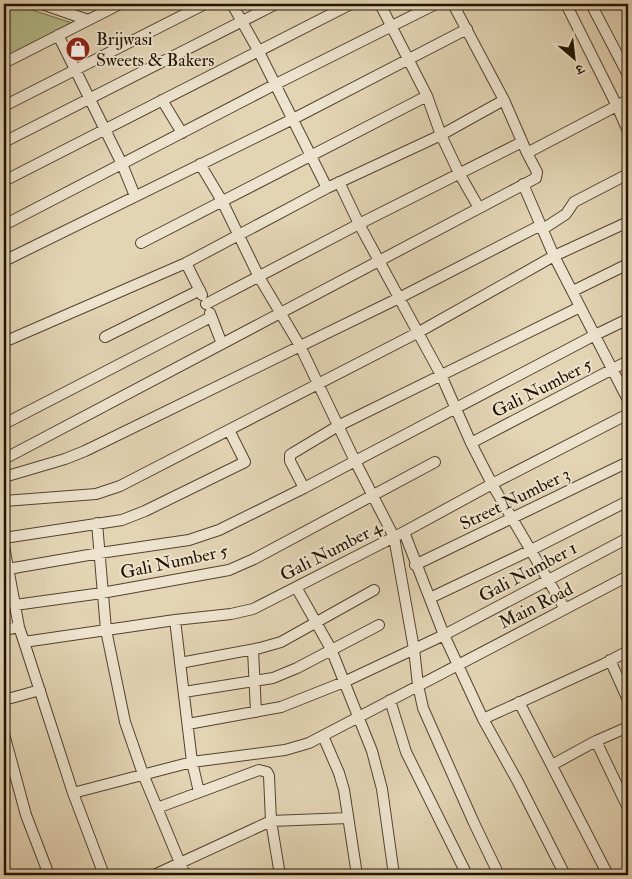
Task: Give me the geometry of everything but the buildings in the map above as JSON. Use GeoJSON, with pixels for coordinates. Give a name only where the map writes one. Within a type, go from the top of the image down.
{"type":"FeatureCollection","features":[{"type":"Feature","properties":{"kind":"street"},"geometry":{"type":"LineString","coordinates":[[42,4],[88,20]]}},
{"type":"Feature","properties":{"kind":"street"},"geometry":{"type":"LineString","coordinates":[[4,63],[120,4]]}},
{"type":"Feature","properties":{"kind":"street"},"geometry":{"type":"LineString","coordinates":[[4,106],[205,4]]}},
{"type":"Feature","properties":{"kind":"street"},"geometry":{"type":"LineString","coordinates":[[232,4],[258,50],[327,188]]}},
{"type":"Feature","properties":{"kind":"street"},"geometry":{"type":"LineString","coordinates":[[4,142],[276,4]]}},
{"type":"Feature","properties":{"kind":"street"},"geometry":{"type":"LineString","coordinates":[[4,181],[351,4]]}},
{"type":"Feature","properties":{"kind":"street"},"geometry":{"type":"LineString","coordinates":[[380,4],[427,96],[441,135],[459,173],[480,208]]}},
{"type":"Feature","properties":{"kind":"street"},"geometry":{"type":"LineString","coordinates":[[4,225],[274,85],[436,4]]}},
{"type":"Feature","properties":{"kind":"street"},"geometry":{"type":"LineString","coordinates":[[4,459],[538,176],[504,100],[453,4]]}},
{"type":"Feature","properties":{"kind":"street"},"geometry":{"type":"LineString","coordinates":[[566,4],[628,131]]}},
{"type":"Feature","properties":{"kind":"street"},"geometry":{"type":"LineString","coordinates":[[591,4],[628,75]]}},
{"type":"Feature","properties":{"kind":"street"},"geometry":{"type":"LineString","coordinates":[[4,261],[409,60],[467,29]]}},
{"type":"Feature","properties":{"kind":"street"},"geometry":{"type":"LineString","coordinates":[[58,35],[122,164],[135,196]]}},
{"type":"Feature","properties":{"kind":"street"},"geometry":{"type":"LineString","coordinates":[[141,243],[427,96]]}},
{"type":"Feature","properties":{"kind":"street"},"geometry":{"type":"LineString","coordinates":[[162,100],[182,133]]}},
{"type":"Feature","properties":{"kind":"street"},"geometry":{"type":"LineString","coordinates":[[4,342],[186,262],[339,182],[441,135],[504,100]]}},
{"type":"Feature","properties":{"kind":"street"},"geometry":{"type":"LineString","coordinates":[[527,153],[628,100]]}},
{"type":"Feature","properties":{"kind":"street"},"geometry":{"type":"LineString","coordinates":[[206,304],[522,142]]}},
{"type":"Feature","properties":{"kind":"street"},"geometry":{"type":"LineString","coordinates":[[200,164],[222,201],[259,277],[300,346],[372,494],[399,534],[416,565],[444,634],[483,719],[518,782],[565,875]]}},
{"type":"Feature","properties":{"kind":"street"},"geometry":{"type":"LineString","coordinates":[[4,477],[65,459],[85,450],[399,298],[542,227],[566,214],[574,202],[628,174]]}},
{"type":"Feature","properties":{"kind":"street"},"geometry":{"type":"LineString","coordinates":[[339,182],[359,224],[441,375],[471,443],[492,484],[565,609]]}},
{"type":"Feature","properties":{"kind":"street"},"geometry":{"type":"LineString","coordinates":[[523,184],[554,256],[628,400]]}},
{"type":"Feature","properties":{"kind":"street"},"geometry":{"type":"LineString","coordinates":[[4,502],[96,494],[120,486],[419,332],[554,256],[628,222]]}},
{"type":"Feature","properties":{"kind":"street"},"geometry":{"type":"LineString","coordinates":[[186,262],[200,290],[222,344]]}},
{"type":"Feature","properties":{"kind":"street"},"geometry":{"type":"LineString","coordinates":[[573,291],[628,264]]}},
{"type":"Feature","properties":{"kind":"street"},"geometry":{"type":"LineString","coordinates":[[105,337],[200,290]]}},
{"type":"Feature","properties":{"kind":"street"},"geometry":{"type":"LineString","coordinates":[[304,488],[290,461],[290,455],[338,426],[580,307]]}},
{"type":"Feature","properties":{"kind":"street"},"geometry":{"type":"LineString","coordinates":[[4,424],[211,317]]}},
{"type":"Feature","properties":{"kind":"street"},"geometry":{"type":"LineString","coordinates":[[8,569],[190,540],[219,530],[304,488],[628,319]]}},
{"type":"Feature","properties":{"kind":"street","name":"Gali Number 5"},"geometry":{"type":"LineString","coordinates":[[471,443],[628,361]]}},
{"type":"Feature","properties":{"kind":"street","name":"Gali Number 4"},"geometry":{"type":"LineString","coordinates":[[24,642],[175,620],[231,614],[253,609],[628,414]]}},
{"type":"Feature","properties":{"kind":"street"},"geometry":{"type":"LineString","coordinates":[[4,538],[122,520],[145,511],[245,462],[229,430]]}},
{"type":"Feature","properties":{"kind":"street","name":"Gali Number 5"},"geometry":{"type":"LineString","coordinates":[[15,605],[102,594],[229,570],[254,559],[372,494],[435,462]]}},
{"type":"Feature","properties":{"kind":"street","name":"Street Number 3"},"geometry":{"type":"LineString","coordinates":[[416,565],[628,462]]}},
{"type":"Feature","properties":{"kind":"street"},"geometry":{"type":"LineString","coordinates":[[430,598],[628,501]]}},
{"type":"Feature","properties":{"kind":"street"},"geometry":{"type":"LineString","coordinates":[[97,523],[106,630],[126,722],[143,774],[185,875]]}},
{"type":"Feature","properties":{"kind":"street"},"geometry":{"type":"LineString","coordinates":[[399,534],[418,685],[423,708],[500,875]]}},
{"type":"Feature","properties":{"kind":"street","name":"Gali Number 1"},"geometry":{"type":"LineString","coordinates":[[188,724],[256,712],[295,702],[344,682],[444,634],[628,538]]}},
{"type":"Feature","properties":{"kind":"street"},"geometry":{"type":"LineString","coordinates":[[4,546],[24,642],[73,793],[104,875]]}},
{"type":"Feature","properties":{"kind":"street","name":"Main Road"},"geometry":{"type":"LineString","coordinates":[[73,793],[192,762],[296,748],[323,736],[628,576]]}},
{"type":"Feature","properties":{"kind":"street"},"geometry":{"type":"LineString","coordinates":[[296,587],[331,649],[378,771],[394,875]]}},
{"type":"Feature","properties":{"kind":"street"},"geometry":{"type":"LineString","coordinates":[[180,663],[253,650],[281,642],[374,590]]}},
{"type":"Feature","properties":{"kind":"street"},"geometry":{"type":"LineString","coordinates":[[175,620],[192,762],[199,792]]}},
{"type":"Feature","properties":{"kind":"street"},"geometry":{"type":"LineString","coordinates":[[184,692],[273,678],[379,625]]}},
{"type":"Feature","properties":{"kind":"street"},"geometry":{"type":"LineString","coordinates":[[4,630],[20,627]]}},
{"type":"Feature","properties":{"kind":"street"},"geometry":{"type":"LineString","coordinates":[[253,650],[256,712]]}},
{"type":"Feature","properties":{"kind":"street"},"geometry":{"type":"LineString","coordinates":[[483,719],[628,651]]}},
{"type":"Feature","properties":{"kind":"street"},"geometry":{"type":"LineString","coordinates":[[610,660],[628,700]]}},
{"type":"Feature","properties":{"kind":"street"},"geometry":{"type":"LineString","coordinates":[[4,700],[40,690]]}},
{"type":"Feature","properties":{"kind":"street"},"geometry":{"type":"LineString","coordinates":[[390,700],[406,752],[467,875]]}},
{"type":"Feature","properties":{"kind":"street"},"geometry":{"type":"LineString","coordinates":[[519,702],[608,875]]}},
{"type":"Feature","properties":{"kind":"street"},"geometry":{"type":"LineString","coordinates":[[552,765],[596,741],[628,727]]}},
{"type":"Feature","properties":{"kind":"street"},"geometry":{"type":"LineString","coordinates":[[4,734],[26,815],[49,875]]}},
{"type":"Feature","properties":{"kind":"street"},"geometry":{"type":"LineString","coordinates":[[323,736],[339,773],[344,790],[357,875]]}},
{"type":"Feature","properties":{"kind":"street"},"geometry":{"type":"LineString","coordinates":[[596,741],[628,808]]}},
{"type":"Feature","properties":{"kind":"street"},"geometry":{"type":"LineString","coordinates":[[157,808],[260,770],[265,770],[269,776],[271,822],[280,875]]}},
{"type":"Feature","properties":{"kind":"street"},"geometry":{"type":"LineString","coordinates":[[154,875],[271,822],[348,818]]}},
{"type":"Feature","properties":{"kind":"green space"},"geometry":{"type":"Polygon","coordinates":[[[4,4],[14,4],[72,23],[4,59],[4,4]]]}},
{"type":"Feature","properties":{"kind":"place","name":"Brijwasi Sweets & Bakers"},"geometry":{"type":"Point","coordinates":[78,49]}}]}
